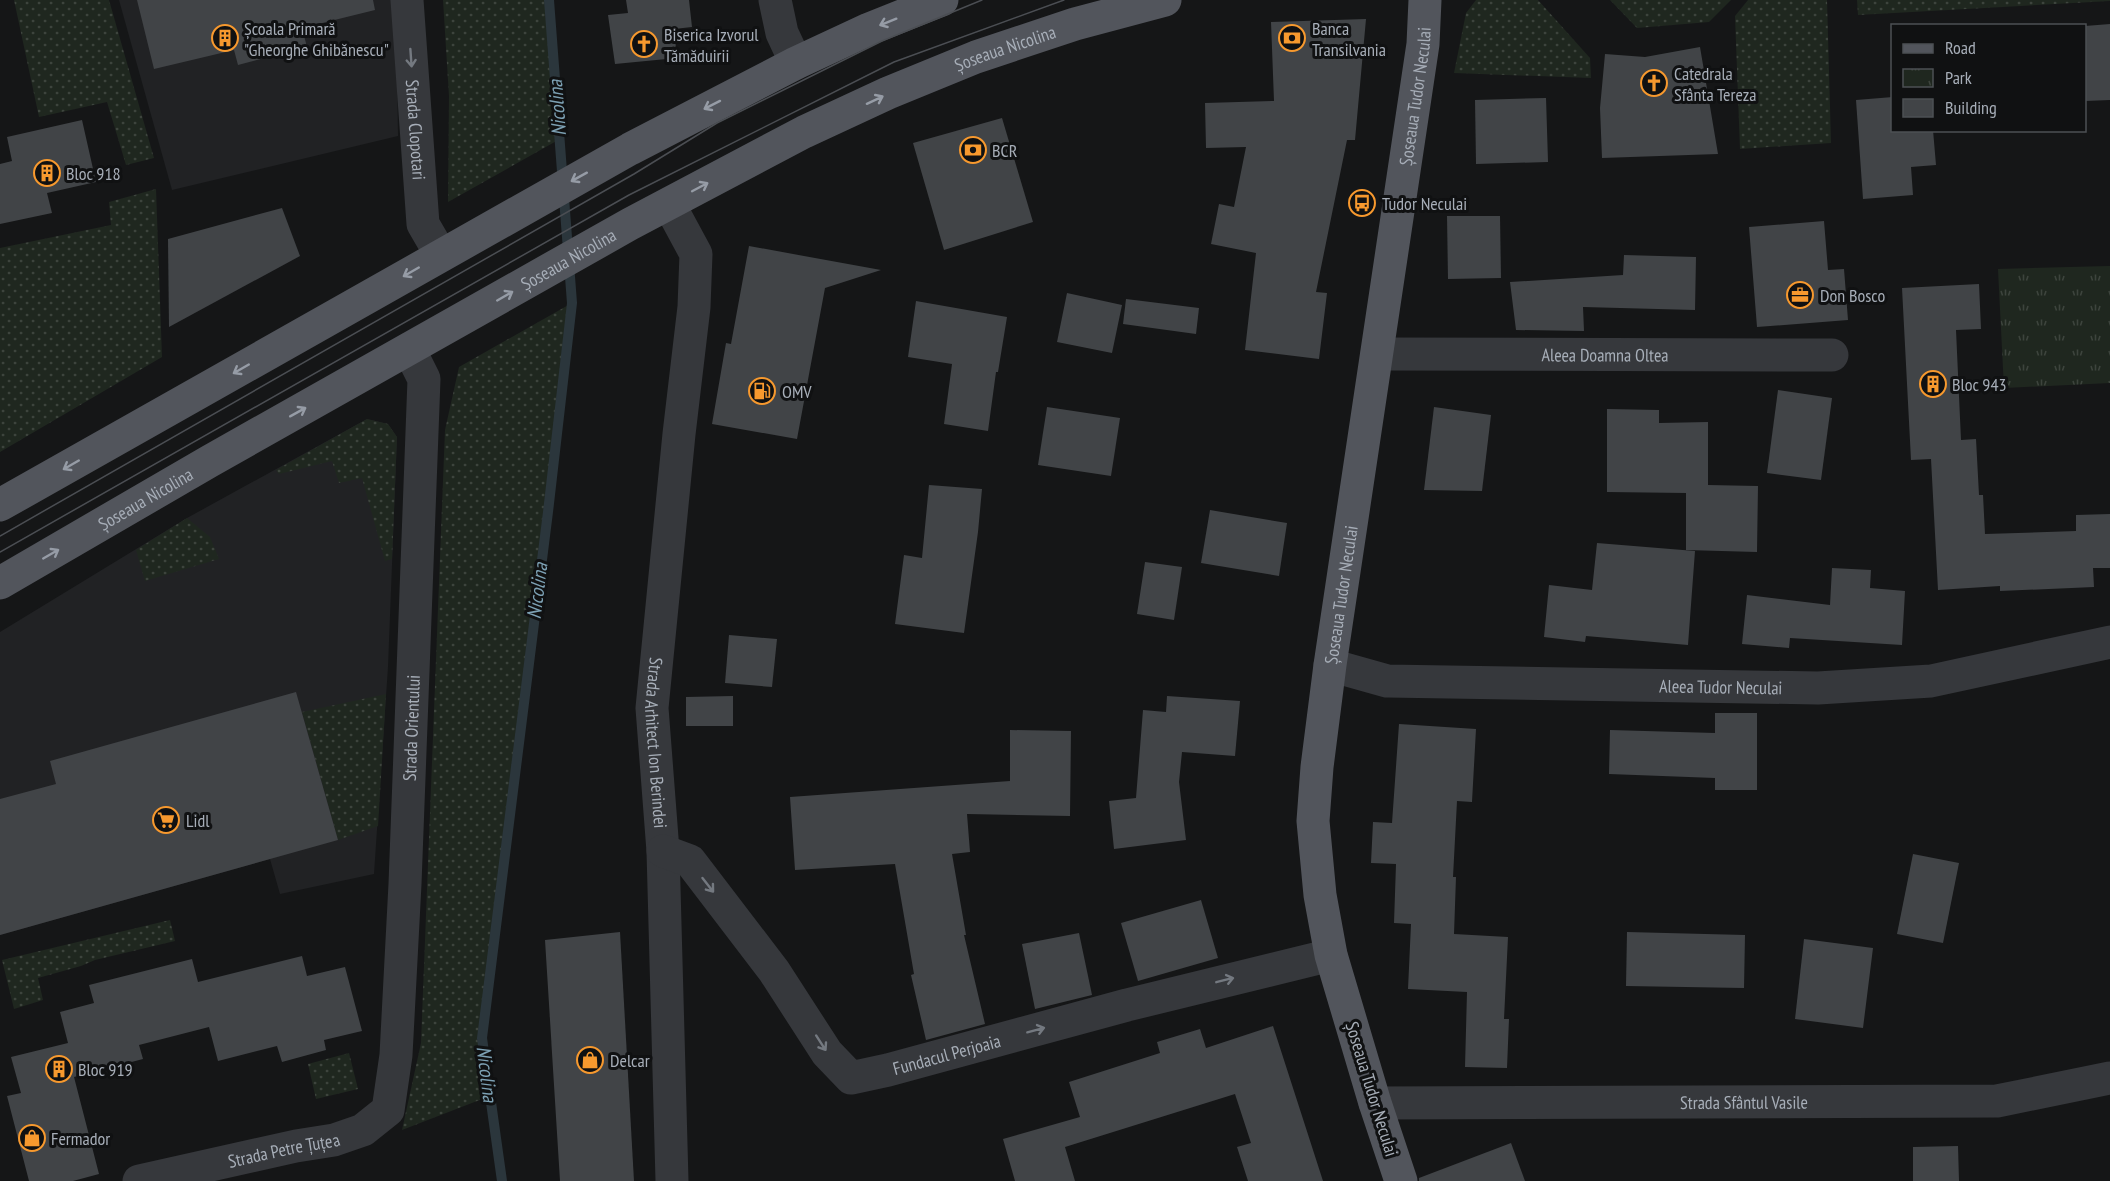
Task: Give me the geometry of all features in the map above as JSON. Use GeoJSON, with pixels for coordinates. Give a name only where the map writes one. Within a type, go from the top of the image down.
{"type":"FeatureCollection","features":[{"type":"Feature","properties":{"kind":"main road"},"geometry":{"type":"LineString","coordinates":[[0,505],[630,149],[796,63],[942,0]]}},
{"type":"Feature","properties":{"kind":"main road","name":"Șoseaua Nicolina"},"geometry":{"type":"LineString","coordinates":[[0,584],[210,461],[630,224],[804,132],[888,93],[976,57],[1075,24],[1165,0]]}},
{"type":"Feature","properties":{"kind":"main road","name":"Șoseaua Tudor Neculai"},"geometry":{"type":"LineString","coordinates":[[1401,1181],[1331,955],[1320,894],[1313,821],[1317,766],[1330,665],[1423,44],[1425,0]]}},
{"type":"Feature","properties":{"kind":"street","name":"Strada Clopotari"},"geometry":{"type":"LineString","coordinates":[[407,0],[423,224],[451,250]]}},
{"type":"Feature","properties":{"kind":"street"},"geometry":{"type":"LineString","coordinates":[[775,0],[782,33],[796,63]]}},
{"type":"Feature","properties":{"kind":"street","name":"Strada Arhitect Ion Berindei"},"geometry":{"type":"LineString","coordinates":[[669,204],[696,254],[694,307],[652,708],[663,851],[672,1181]]}},
{"type":"Feature","properties":{"kind":"street","name":"Strada Orientului"},"geometry":{"type":"LineString","coordinates":[[388,1110],[396,1054],[405,884],[424,390],[424,378],[410,350]]}},
{"type":"Feature","properties":{"kind":"street","name":"Aleea Doamna Oltea"},"geometry":{"type":"LineString","coordinates":[[1377,354],[1832,355]]}},
{"type":"Feature","properties":{"kind":"street","name":"Aleea Tudor Neculai"},"geometry":{"type":"LineString","coordinates":[[1330,665],[1386,681],[1818,688],[1931,681],[2110,642]]}},
{"type":"Feature","properties":{"kind":"street","name":"Fundacul Perjoaia"},"geometry":{"type":"LineString","coordinates":[[663,851],[690,861],[774,971],[827,1053],[851,1078],[1126,1005],[1331,955]]}},
{"type":"Feature","properties":{"kind":"street","name":"Strada Sfântul Vasile"},"geometry":{"type":"LineString","coordinates":[[1375,1103],[1997,1101],[2110,1078]]}},
{"type":"Feature","properties":{"kind":"street","name":"Strada Petre Țuțea"},"geometry":{"type":"LineString","coordinates":[[139,1181],[296,1146],[334,1140],[363,1130],[388,1110]]}},
{"type":"Feature","properties":{"kind":"shaded area"},"geometry":{"type":"Polygon","coordinates":[[[119,0],[396,0],[398,136],[172,190],[119,0]]]}},
{"type":"Feature","properties":{"kind":"shaded area"},"geometry":{"type":"Polygon","coordinates":[[[367,419],[388,424],[397,437],[388,667],[374,874],[280,894],[270,859],[0,935],[0,632],[187,518],[367,419]]]}},
{"type":"Feature","properties":{"kind":"green space"},"geometry":{"type":"Polygon","coordinates":[[[14,0],[109,0],[154,158],[126,165],[107,102],[39,117],[14,0]]]}},
{"type":"Feature","properties":{"kind":"green space"},"geometry":{"type":"Polygon","coordinates":[[[443,0],[549,0],[560,139],[448,202],[449,96],[443,0]]]}},
{"type":"Feature","properties":{"kind":"green space"},"geometry":{"type":"Polygon","coordinates":[[[1476,0],[1538,0],[1590,58],[1591,78],[1454,73],[1466,13],[1476,0]]]}},
{"type":"Feature","properties":{"kind":"green space"},"geometry":{"type":"Polygon","coordinates":[[[1610,0],[1731,0],[1709,22],[1637,28],[1610,0]]]}},
{"type":"Feature","properties":{"kind":"green space"},"geometry":{"type":"Polygon","coordinates":[[[1748,0],[1827,0],[1831,143],[1740,149],[1735,16],[1748,0]]]}},
{"type":"Feature","properties":{"kind":"green space"},"geometry":{"type":"Polygon","coordinates":[[[1857,0],[2110,0],[2110,1],[1858,15],[1857,0]]]}},
{"type":"Feature","properties":{"kind":"green space"},"geometry":{"type":"Polygon","coordinates":[[[156,189],[162,357],[0,452],[0,248],[111,225],[109,202],[156,189]]]}},
{"type":"Feature","properties":{"kind":"green space"},"geometry":{"type":"Polygon","coordinates":[[[2110,266],[2110,383],[2004,388],[1998,269],[2110,266]]]}},
{"type":"Feature","properties":{"kind":"green space"},"geometry":{"type":"Polygon","coordinates":[[[572,303],[482,1038],[490,1096],[402,1130],[421,1043],[445,430],[459,367],[572,303]]]}},
{"type":"Feature","properties":{"kind":"green space"},"geometry":{"type":"Polygon","coordinates":[[[367,419],[388,424],[397,437],[392,559],[385,561],[362,478],[339,483],[332,461],[279,474],[276,470],[367,419]]]}},
{"type":"Feature","properties":{"kind":"green space"},"geometry":{"type":"Polygon","coordinates":[[[187,518],[210,537],[219,559],[145,581],[136,550],[187,518]]]}},
{"type":"Feature","properties":{"kind":"green space"},"geometry":{"type":"Polygon","coordinates":[[[386,694],[378,826],[338,840],[302,712],[386,694]]]}},
{"type":"Feature","properties":{"kind":"green space"},"geometry":{"type":"Polygon","coordinates":[[[170,920],[175,941],[95,960],[38,978],[43,1000],[14,1009],[2,960],[170,920]]]}},
{"type":"Feature","properties":{"kind":"green space"},"geometry":{"type":"Polygon","coordinates":[[[349,1053],[358,1089],[316,1099],[308,1064],[349,1053]]]}},
{"type":"Feature","properties":{"kind":"building","name":"Școala Primară \"Gheorghe Ghibănescu\""},"geometry":{"type":"Polygon","coordinates":[[[137,0],[373,0],[375,10],[302,28],[307,47],[238,65],[234,50],[154,69],[137,0]]]}},
{"type":"Feature","properties":{"kind":"building","name":"Biserica Izvorul Tămăduirii"},"geometry":{"type":"Polygon","coordinates":[[[626,0],[689,0],[692,27],[674,29],[677,58],[615,64],[608,15],[628,13],[626,0]]]}},
{"type":"Feature","properties":{"kind":"building"},"geometry":{"type":"Polygon","coordinates":[[[1366,19],[1355,140],[1347,140],[1316,292],[1327,293],[1319,359],[1245,350],[1256,253],[1211,244],[1219,204],[1234,207],[1246,147],[1206,148],[1205,103],[1274,101],[1271,22],[1366,19]]]}},
{"type":"Feature","properties":{"kind":"building"},"geometry":{"type":"Polygon","coordinates":[[[2110,24],[2110,100],[2086,101],[2086,26],[2110,24]]]}},
{"type":"Feature","properties":{"kind":"building","name":"Catedrala Sfânta Tereza"},"geometry":{"type":"Polygon","coordinates":[[[1700,47],[1718,154],[1602,158],[1600,108],[1605,54],[1645,57],[1700,47]]]}},
{"type":"Feature","properties":{"kind":"building"},"geometry":{"type":"Polygon","coordinates":[[[1891,97],[1891,132],[1933,132],[1936,165],[1911,167],[1913,195],[1863,199],[1856,100],[1891,97]]]}},
{"type":"Feature","properties":{"kind":"building"},"geometry":{"type":"Polygon","coordinates":[[[1546,98],[1548,162],[1476,164],[1475,100],[1546,98]]]}},
{"type":"Feature","properties":{"kind":"building"},"geometry":{"type":"Polygon","coordinates":[[[1002,118],[1033,222],[944,250],[913,143],[1002,118]]]}},
{"type":"Feature","properties":{"kind":"building","name":"Bloc 918"},"geometry":{"type":"Polygon","coordinates":[[[82,120],[96,182],[47,193],[52,213],[0,224],[0,164],[12,161],[7,137],[82,120]]]}},
{"type":"Feature","properties":{"kind":"building"},"geometry":{"type":"Polygon","coordinates":[[[282,208],[300,256],[169,327],[168,239],[282,208]]]}},
{"type":"Feature","properties":{"kind":"building"},"geometry":{"type":"Polygon","coordinates":[[[1447,216],[1500,216],[1501,278],[1448,279],[1447,216]]]}},
{"type":"Feature","properties":{"kind":"building","name":"Don Bosco"},"geometry":{"type":"Polygon","coordinates":[[[1824,221],[1828,270],[1844,269],[1848,320],[1757,327],[1749,227],[1824,221]]]}},
{"type":"Feature","properties":{"kind":"building"},"geometry":{"type":"Polygon","coordinates":[[[749,246],[881,270],[825,288],[797,439],[712,424],[726,343],[731,344],[749,246]]]}},
{"type":"Feature","properties":{"kind":"building"},"geometry":{"type":"Polygon","coordinates":[[[1624,255],[1696,257],[1695,310],[1583,307],[1584,331],[1516,330],[1510,282],[1623,275],[1624,255]]]}},
{"type":"Feature","properties":{"kind":"building","name":"Bloc 943"},"geometry":{"type":"Polygon","coordinates":[[[1979,284],[1981,329],[1956,330],[1961,440],[1976,439],[1979,495],[1983,495],[1985,534],[2076,531],[2076,515],[2110,514],[2110,568],[2093,568],[2094,587],[2000,591],[2000,586],[1938,590],[1931,459],[1911,460],[1902,288],[1979,284]]]}},
{"type":"Feature","properties":{"kind":"building"},"geometry":{"type":"Polygon","coordinates":[[[1067,293],[1122,305],[1112,353],[1057,342],[1067,293]]]}},
{"type":"Feature","properties":{"kind":"building"},"geometry":{"type":"Polygon","coordinates":[[[1126,299],[1199,308],[1196,334],[1123,324],[1126,299]]]}},
{"type":"Feature","properties":{"kind":"building"},"geometry":{"type":"Polygon","coordinates":[[[916,301],[1007,317],[998,372],[996,372],[988,431],[944,424],[952,364],[908,357],[916,301]]]}},
{"type":"Feature","properties":{"kind":"building"},"geometry":{"type":"Polygon","coordinates":[[[1778,390],[1832,398],[1821,480],[1767,473],[1778,390]]]}},
{"type":"Feature","properties":{"kind":"building"},"geometry":{"type":"Polygon","coordinates":[[[1047,407],[1120,418],[1111,476],[1038,465],[1047,407]]]}},
{"type":"Feature","properties":{"kind":"building"},"geometry":{"type":"Polygon","coordinates":[[[1434,407],[1491,415],[1482,491],[1424,490],[1434,407]]]}},
{"type":"Feature","properties":{"kind":"building"},"geometry":{"type":"Polygon","coordinates":[[[1607,409],[1659,410],[1659,423],[1708,422],[1708,485],[1758,486],[1757,552],[1686,550],[1686,493],[1607,492],[1607,409]]]}},
{"type":"Feature","properties":{"kind":"building"},"geometry":{"type":"Polygon","coordinates":[[[929,485],[982,489],[964,633],[895,624],[904,555],[922,558],[929,485]]]}},
{"type":"Feature","properties":{"kind":"building"},"geometry":{"type":"Polygon","coordinates":[[[1210,510],[1287,523],[1279,576],[1201,563],[1210,510]]]}},
{"type":"Feature","properties":{"kind":"building"},"geometry":{"type":"Polygon","coordinates":[[[1597,543],[1695,551],[1688,645],[1586,636],[1585,642],[1544,637],[1549,585],[1592,590],[1597,543]]]}},
{"type":"Feature","properties":{"kind":"building"},"geometry":{"type":"Polygon","coordinates":[[[1145,562],[1182,567],[1174,620],[1137,614],[1145,562]]]}},
{"type":"Feature","properties":{"kind":"building"},"geometry":{"type":"Polygon","coordinates":[[[1832,568],[1871,570],[1870,588],[1905,591],[1902,645],[1790,638],[1789,648],[1742,644],[1747,595],[1830,605],[1832,568]]]}},
{"type":"Feature","properties":{"kind":"building"},"geometry":{"type":"Polygon","coordinates":[[[729,635],[777,639],[772,687],[725,683],[729,635]]]}},
{"type":"Feature","properties":{"kind":"building","name":"Lidl"},"geometry":{"type":"Polygon","coordinates":[[[296,692],[338,840],[0,935],[0,799],[56,784],[50,761],[296,692]]]}},
{"type":"Feature","properties":{"kind":"building"},"geometry":{"type":"Polygon","coordinates":[[[733,696],[733,726],[686,726],[686,697],[733,696]]]}},
{"type":"Feature","properties":{"kind":"building"},"geometry":{"type":"Polygon","coordinates":[[[1167,696],[1240,701],[1235,756],[1182,752],[1179,782],[1186,840],[1114,849],[1109,801],[1136,798],[1143,710],[1166,712],[1167,696]]]}},
{"type":"Feature","properties":{"kind":"building"},"geometry":{"type":"Polygon","coordinates":[[[1715,713],[1757,713],[1757,790],[1715,790],[1715,778],[1609,774],[1610,730],[1715,733],[1715,713]]]}},
{"type":"Feature","properties":{"kind":"building"},"geometry":{"type":"Polygon","coordinates":[[[1399,724],[1476,729],[1472,802],[1457,801],[1453,877],[1456,877],[1454,934],[1508,937],[1504,1019],[1509,1019],[1507,1068],[1465,1067],[1467,992],[1408,989],[1411,924],[1394,923],[1396,864],[1371,863],[1373,822],[1392,823],[1399,724]]]}},
{"type":"Feature","properties":{"kind":"building"},"geometry":{"type":"Polygon","coordinates":[[[1010,730],[1071,731],[1070,816],[967,814],[970,852],[952,854],[966,935],[964,935],[985,1024],[926,1040],[911,975],[914,974],[895,864],[795,870],[790,797],[1010,781],[1010,730]]]}},
{"type":"Feature","properties":{"kind":"building"},"geometry":{"type":"Polygon","coordinates":[[[1913,854],[1959,863],[1943,943],[1897,934],[1913,854]]]}},
{"type":"Feature","properties":{"kind":"building"},"geometry":{"type":"Polygon","coordinates":[[[1201,900],[1218,958],[1138,981],[1121,923],[1201,900]]]}},
{"type":"Feature","properties":{"kind":"building","name":"Delcar"},"geometry":{"type":"Polygon","coordinates":[[[620,932],[634,1181],[560,1181],[545,940],[620,932]]]}},
{"type":"Feature","properties":{"kind":"building"},"geometry":{"type":"Polygon","coordinates":[[[1627,932],[1745,935],[1744,988],[1626,986],[1627,932]]]}},
{"type":"Feature","properties":{"kind":"building"},"geometry":{"type":"Polygon","coordinates":[[[1079,933],[1092,995],[1035,1009],[1022,944],[1079,933]]]}},
{"type":"Feature","properties":{"kind":"building"},"geometry":{"type":"Polygon","coordinates":[[[1804,939],[1873,948],[1863,1028],[1795,1019],[1804,939]]]}},
{"type":"Feature","properties":{"kind":"building","name":"Bloc 919"},"geometry":{"type":"Polygon","coordinates":[[[302,956],[307,976],[345,967],[362,1031],[324,1040],[326,1050],[282,1062],[277,1046],[218,1061],[209,1027],[139,1045],[143,1059],[74,1077],[99,1174],[73,1181],[29,1181],[7,1096],[21,1093],[11,1057],[68,1043],[60,1012],[94,1003],[89,985],[192,959],[198,982],[302,956]]]}},
{"type":"Feature","properties":{"kind":"building"},"geometry":{"type":"Polygon","coordinates":[[[1273,1026],[1323,1181],[1248,1181],[1237,1147],[1251,1143],[1235,1094],[1065,1147],[1075,1181],[1015,1181],[1003,1139],[1080,1117],[1069,1082],[1160,1053],[1157,1042],[1200,1029],[1206,1048],[1273,1026]]]}},
{"type":"Feature","properties":{"kind":"building"},"geometry":{"type":"Polygon","coordinates":[[[1511,1143],[1525,1181],[1419,1181],[1419,1178],[1511,1143]]]}},
{"type":"Feature","properties":{"kind":"building"},"geometry":{"type":"Polygon","coordinates":[[[1958,1146],[1959,1181],[1913,1181],[1913,1147],[1958,1146]]]}},
{"type":"Feature","properties":{"kind":"waterway","name":"Nicolina"},"geometry":{"type":"LineString","coordinates":[[502,1181],[482,1038],[572,303],[549,0]]}},
{"type":"Feature","properties":{"kind":"tram line"},"geometry":{"type":"LineString","coordinates":[[0,536],[634,174],[717,123],[882,41],[982,0]]}},
{"type":"Feature","properties":{"kind":"tram line"},"geometry":{"type":"LineString","coordinates":[[0,552],[629,195],[894,62],[1064,0]]}},
{"type":"Feature","properties":{"kind":"place","name":"Școala Primară \"Gheorghe Ghibănescu\""},"geometry":{"type":"Point","coordinates":[225,38]}},
{"type":"Feature","properties":{"kind":"place","name":"Banca Transilvania"},"geometry":{"type":"Point","coordinates":[1292,38]}},
{"type":"Feature","properties":{"kind":"place","name":"Biserica Izvorul Tămăduirii"},"geometry":{"type":"Point","coordinates":[644,44]}},
{"type":"Feature","properties":{"kind":"place","name":"Catedrala Sfânta Tereza"},"geometry":{"type":"Point","coordinates":[1654,83]}},
{"type":"Feature","properties":{"kind":"place","name":"BCR"},"geometry":{"type":"Point","coordinates":[973,150]}},
{"type":"Feature","properties":{"kind":"place","name":"Bloc 918"},"geometry":{"type":"Point","coordinates":[47,173]}},
{"type":"Feature","properties":{"kind":"place","name":"Tudor Neculai"},"geometry":{"type":"Point","coordinates":[1362,203]}},
{"type":"Feature","properties":{"kind":"place","name":"Don Bosco"},"geometry":{"type":"Point","coordinates":[1800,295]}},
{"type":"Feature","properties":{"kind":"place","name":"Bloc 943"},"geometry":{"type":"Point","coordinates":[1933,384]}},
{"type":"Feature","properties":{"kind":"place","name":"OMV"},"geometry":{"type":"Point","coordinates":[762,391]}},
{"type":"Feature","properties":{"kind":"place","name":"Lidl"},"geometry":{"type":"Point","coordinates":[166,820]}},
{"type":"Feature","properties":{"kind":"place","name":"Delcar"},"geometry":{"type":"Point","coordinates":[590,1060]}},
{"type":"Feature","properties":{"kind":"place","name":"Bloc 919"},"geometry":{"type":"Point","coordinates":[59,1069]}},
{"type":"Feature","properties":{"kind":"place","name":"Fermador"},"geometry":{"type":"Point","coordinates":[32,1138]}}]}
